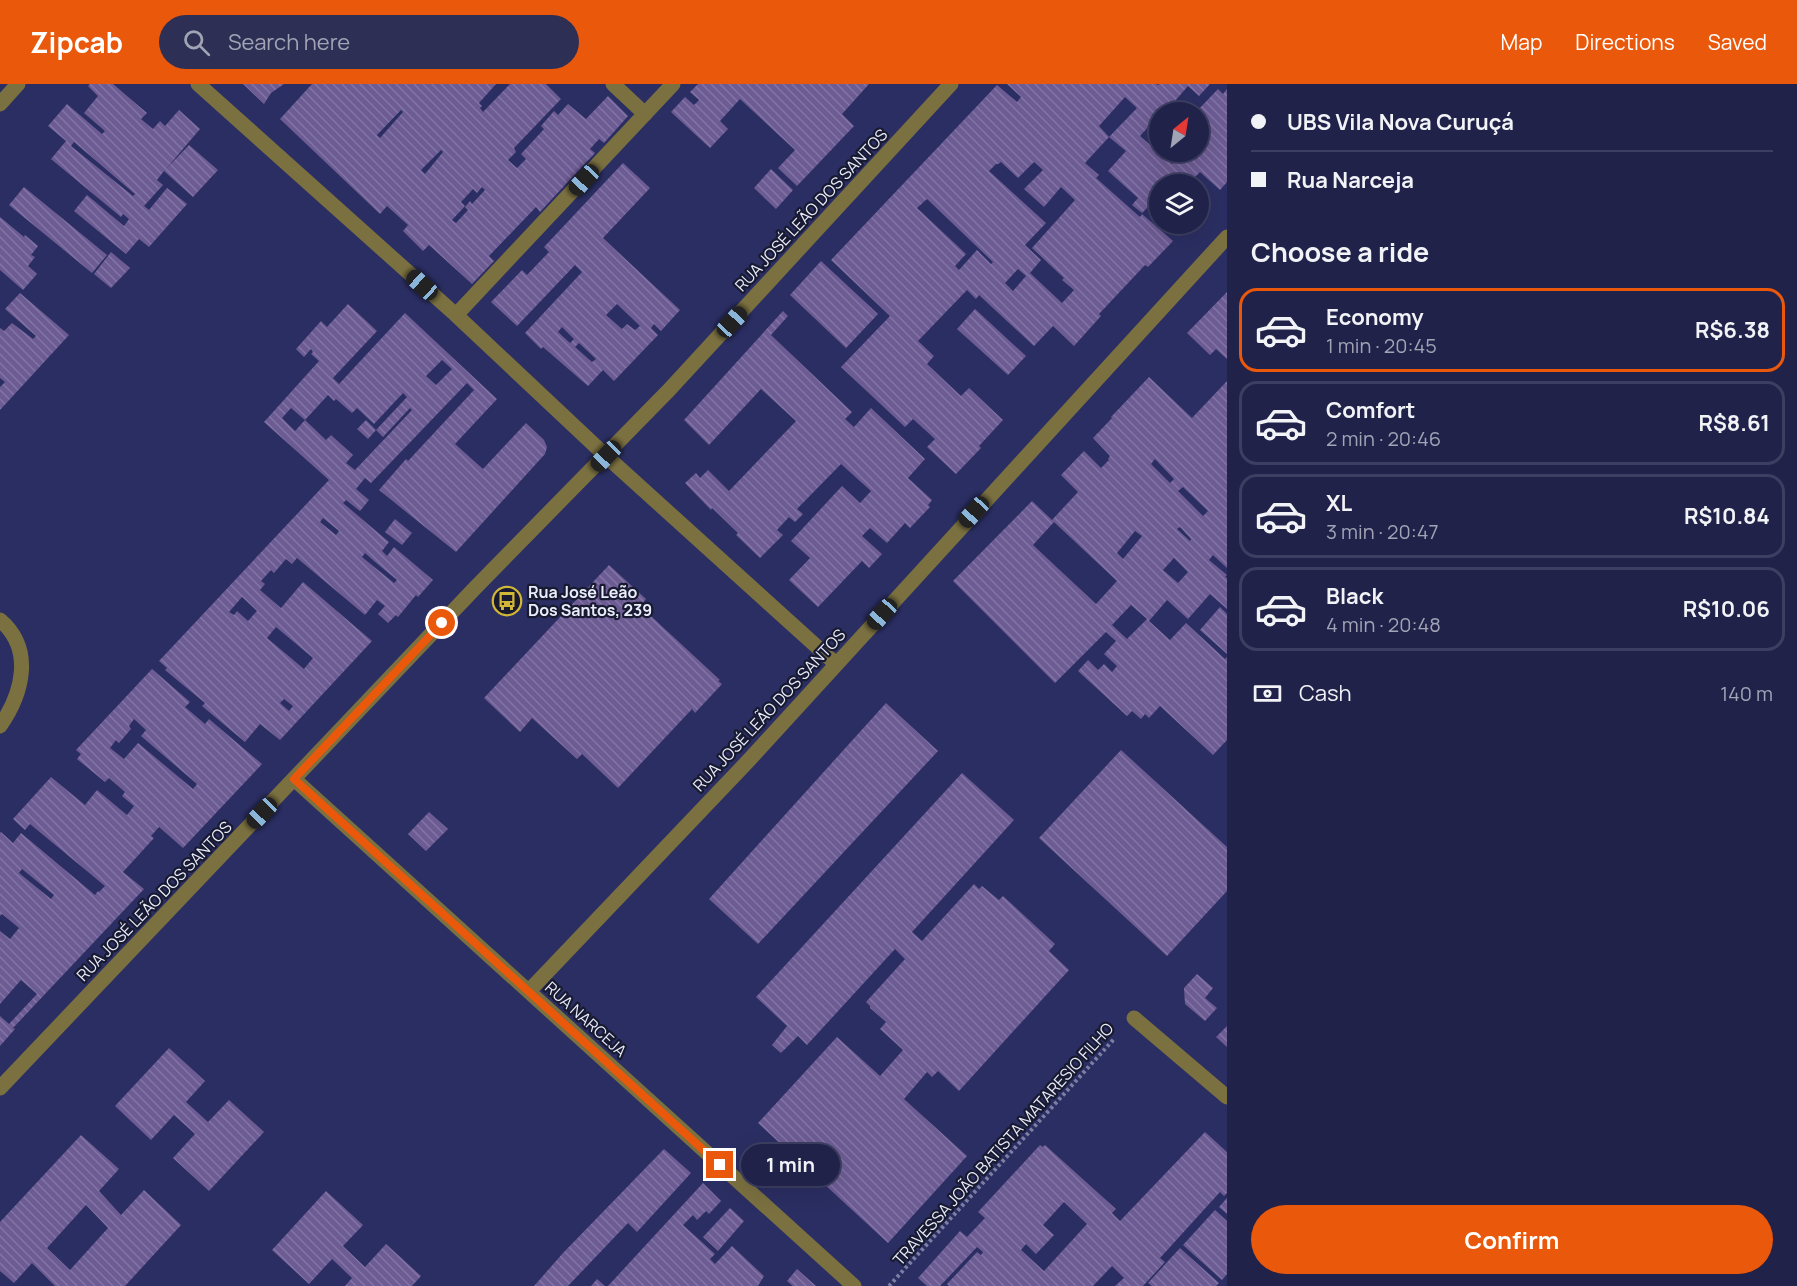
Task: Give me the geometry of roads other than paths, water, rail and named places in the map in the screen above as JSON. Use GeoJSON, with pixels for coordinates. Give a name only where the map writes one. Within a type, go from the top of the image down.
{"type":"FeatureCollection","features":[{"type":"Feature","properties":{"kind":"street"},"geometry":{"type":"LineString","coordinates":[[0,104],[18,84]]}},
{"type":"Feature","properties":{"kind":"street"},"geometry":{"type":"LineString","coordinates":[[198,84],[456,315],[606,456],[836,664]]}},
{"type":"Feature","properties":{"kind":"street"},"geometry":{"type":"LineString","coordinates":[[613,84],[645,114]]}},
{"type":"Feature","properties":{"kind":"street"},"geometry":{"type":"LineString","coordinates":[[456,315],[673,84]]}},
{"type":"Feature","properties":{"kind":"street","name":"RUA JOSÉ LEÃO DOS SANTOS"},"geometry":{"type":"LineString","coordinates":[[0,1088],[475,588],[678,382],[951,84]]}},
{"type":"Feature","properties":{"kind":"street","name":"RUA JOSÉ LEÃO DOS SANTOS"},"geometry":{"type":"LineString","coordinates":[[529,991],[750,759],[1227,237]]}},
{"type":"Feature","properties":{"kind":"street"},"geometry":{"type":"LineString","coordinates":[[0,620],[19,643],[22,670],[16,695],[0,726]]}},
{"type":"Feature","properties":{"kind":"street","name":"RUA NARCEJA"},"geometry":{"type":"LineString","coordinates":[[294,779],[854,1286]]}},
{"type":"Feature","properties":{"kind":"street"},"geometry":{"type":"LineString","coordinates":[[1134,1018],[1227,1097]]}},
{"type":"Feature","properties":{"kind":"place","name":"Rua José Leão Dos Santos, 239"},"geometry":{"type":"Point","coordinates":[507,601]}}]}
